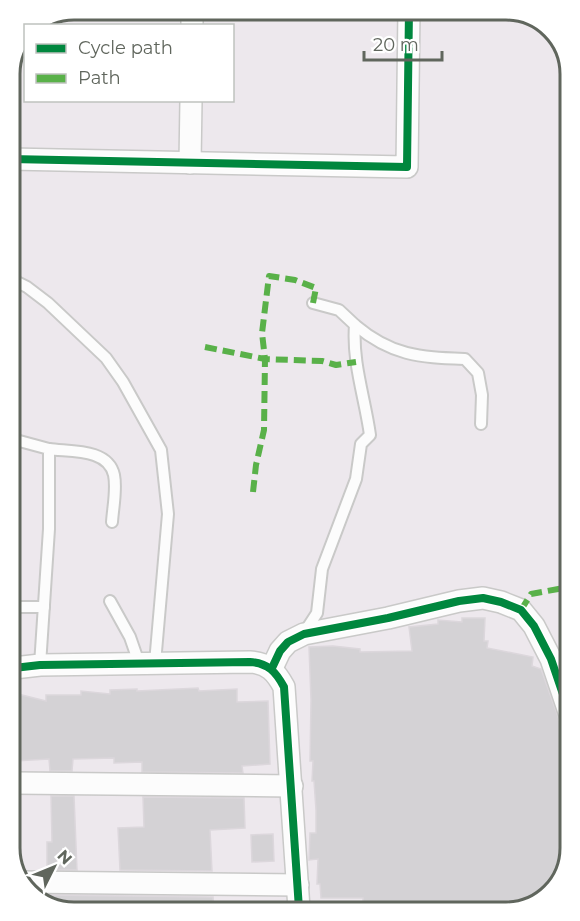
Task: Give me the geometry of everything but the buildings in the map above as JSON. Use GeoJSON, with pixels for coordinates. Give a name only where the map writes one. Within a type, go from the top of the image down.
{"type":"FeatureCollection","features":[{"type":"Feature","properties":{"kind":"street"},"geometry":{"type":"LineString","coordinates":[[20,159],[407,167],[409,20]]}},
{"type":"Feature","properties":{"kind":"street"},"geometry":{"type":"LineString","coordinates":[[190,162],[191,102]]}},
{"type":"Feature","properties":{"kind":"street"},"geometry":{"type":"LineString","coordinates":[[272,668],[280,651],[288,642],[304,634],[483,598],[521,610],[534,626],[551,659],[560,686]]}},
{"type":"Feature","properties":{"kind":"street"},"geometry":{"type":"LineString","coordinates":[[20,667],[40,665],[250,662],[262,663],[272,668],[284,687],[299,902]]}},
{"type":"Feature","properties":{"kind":"street"},"geometry":{"type":"LineString","coordinates":[[20,783],[292,786]]}},
{"type":"Feature","properties":{"kind":"street"},"geometry":{"type":"LineString","coordinates":[[32,882],[298,885]]}},
{"type":"Feature","properties":{"kind":"lane"},"geometry":{"type":"LineString","coordinates":[[20,284],[48,303],[106,358],[123,382],[161,450],[168,514],[147,663]]}},
{"type":"Feature","properties":{"kind":"lane"},"geometry":{"type":"LineString","coordinates":[[313,303],[339,310],[372,339],[395,351],[424,357],[465,359],[478,373],[482,395],[481,424]]}},
{"type":"Feature","properties":{"kind":"lane"},"geometry":{"type":"LineString","coordinates":[[304,634],[317,613],[322,569],[356,479],[361,444],[370,435],[367,407],[353,346],[355,325]]}},
{"type":"Feature","properties":{"kind":"lane"},"geometry":{"type":"LineString","coordinates":[[20,441],[49,449],[96,455],[105,459],[111,466],[114,476],[112,522]]}},
{"type":"Feature","properties":{"kind":"lane"},"geometry":{"type":"LineString","coordinates":[[40,665],[49,529],[49,449]]}},
{"type":"Feature","properties":{"kind":"lane"},"geometry":{"type":"LineString","coordinates":[[110,602],[147,663]]}},
{"type":"Feature","properties":{"kind":"lane"},"geometry":{"type":"LineString","coordinates":[[20,607],[44,607]]}},
{"type":"Feature","properties":{"kind":"marked path"},"geometry":{"type":"LineString","coordinates":[[253,492],[264,430],[265,359],[262,333],[269,276],[295,280],[316,288],[313,303]]}},
{"type":"Feature","properties":{"kind":"marked path"},"geometry":{"type":"LineString","coordinates":[[205,347],[265,359],[322,361],[336,365],[356,362]]}},
{"type":"Feature","properties":{"kind":"marked path"},"geometry":{"type":"LineString","coordinates":[[521,610],[531,594],[560,589]]}},
{"type":"Feature","properties":{"kind":"cycle path"},"geometry":{"type":"LineString","coordinates":[[20,159],[407,167],[409,20]]}},
{"type":"Feature","properties":{"kind":"cycle path"},"geometry":{"type":"LineString","coordinates":[[272,668],[280,651],[288,642],[304,634],[483,598],[521,610],[534,626],[551,659],[560,686]]}},
{"type":"Feature","properties":{"kind":"cycle path"},"geometry":{"type":"LineString","coordinates":[[20,667],[40,665],[250,662],[262,664],[271,669],[284,687],[298,902]]}}]}
